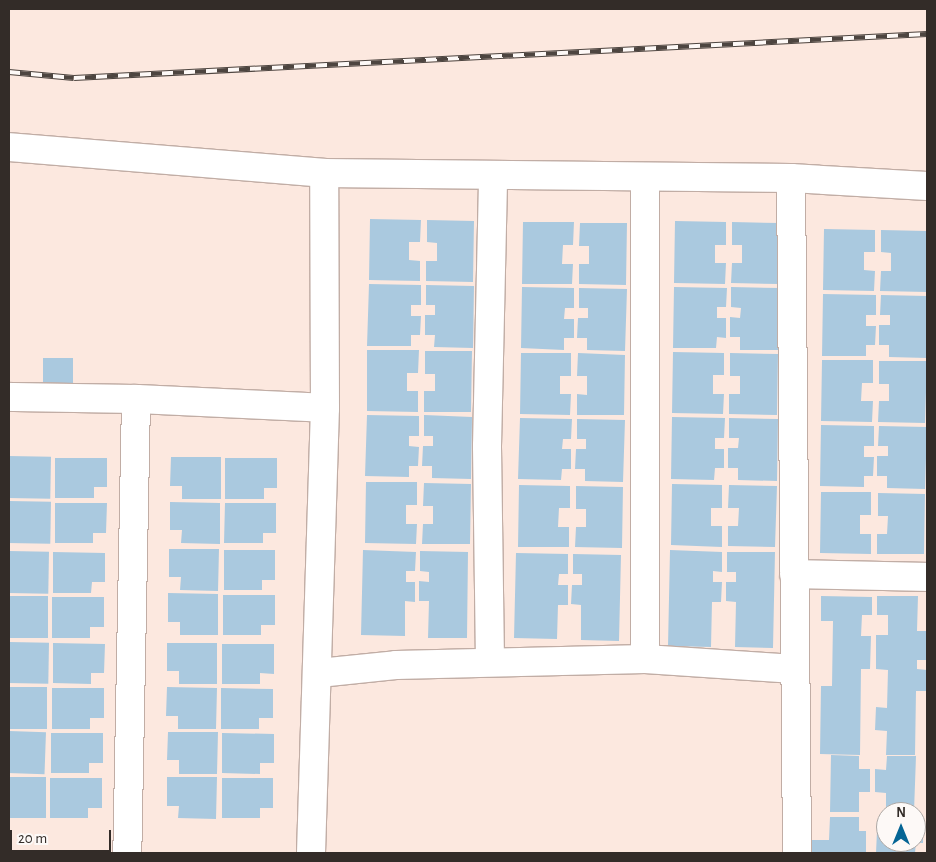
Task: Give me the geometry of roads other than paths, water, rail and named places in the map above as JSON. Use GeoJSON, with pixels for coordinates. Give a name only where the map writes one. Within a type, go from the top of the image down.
{"type":"FeatureCollection","features":[{"type":"Feature","properties":{"kind":"street"},"geometry":{"type":"LineString","coordinates":[[9,147],[324,173],[645,178],[791,178],[927,186]]}},
{"type":"Feature","properties":{"kind":"street"},"geometry":{"type":"LineString","coordinates":[[311,853],[319,673],[325,408],[324,173]]}},
{"type":"Feature","properties":{"kind":"street"},"geometry":{"type":"LineString","coordinates":[[490,662],[487,446],[493,176]]}},
{"type":"Feature","properties":{"kind":"street"},"geometry":{"type":"LineString","coordinates":[[645,178],[645,659]]}},
{"type":"Feature","properties":{"kind":"street"},"geometry":{"type":"LineString","coordinates":[[791,178],[797,853]]}},
{"type":"Feature","properties":{"kind":"street"},"geometry":{"type":"LineString","coordinates":[[9,397],[136,399],[325,408]]}},
{"type":"Feature","properties":{"kind":"street"},"geometry":{"type":"LineString","coordinates":[[127,853],[136,399]]}},
{"type":"Feature","properties":{"kind":"street"},"geometry":{"type":"LineString","coordinates":[[794,574],[927,577]]}},
{"type":"Feature","properties":{"kind":"street"},"geometry":{"type":"LineString","coordinates":[[319,673],[396,665],[645,659],[795,669]]}},
{"type":"Feature","properties":{"kind":"railway"},"geometry":{"type":"LineString","coordinates":[[9,72],[74,78],[927,34]]}}]}
